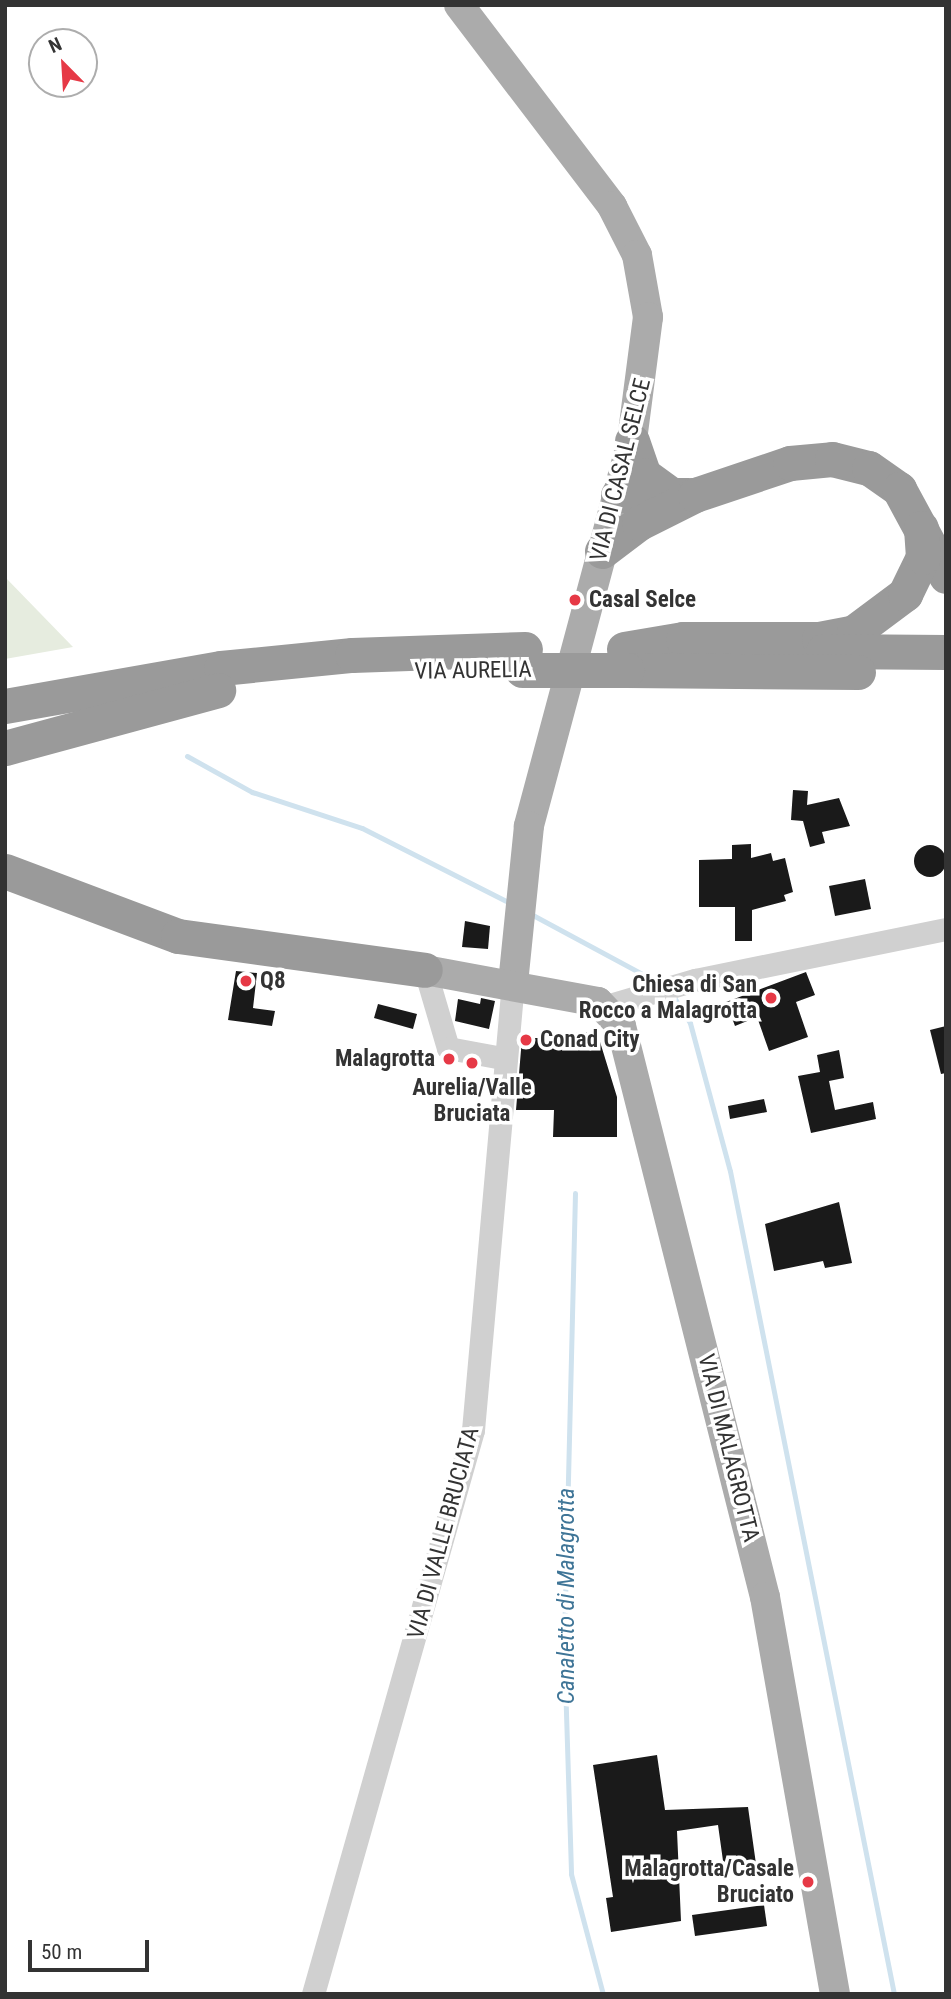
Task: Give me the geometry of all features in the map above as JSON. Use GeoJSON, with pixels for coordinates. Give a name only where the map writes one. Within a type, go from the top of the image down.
{"type":"FeatureCollection","features":[{"type":"Feature","properties":{"kind":"highway"},"geometry":{"type":"LineString","coordinates":[[632,441],[643,475],[676,500]]}},
{"type":"Feature","properties":{"kind":"highway"},"geometry":{"type":"LineString","coordinates":[[618,495],[634,507],[676,500],[798,461],[839,459],[888,479],[919,519],[946,576]]}},
{"type":"Feature","properties":{"kind":"highway"},"geometry":{"type":"LineString","coordinates":[[602,551],[676,500]]}},
{"type":"Feature","properties":{"kind":"highway"},"geometry":{"type":"LineString","coordinates":[[625,660],[683,639],[818,639],[854,632],[887,613],[913,581],[923,557],[919,519]]}},
{"type":"Feature","properties":{"kind":"highway","name":"VIA AURELIA"},"geometry":{"type":"LineString","coordinates":[[625,660],[946,652]]}},
{"type":"Feature","properties":{"kind":"highway","name":"VIA AURELIA"},"geometry":{"type":"LineString","coordinates":[[5,706],[221,668],[352,654],[625,660],[946,673]]}},
{"type":"Feature","properties":{"kind":"highway","name":"VIA AURELIA"},"geometry":{"type":"LineString","coordinates":[[5,727],[218,690],[523,659]]}},
{"type":"Feature","properties":{"kind":"highway"},"geometry":{"type":"LineString","coordinates":[[5,748],[218,690]]}},
{"type":"Feature","properties":{"kind":"highway"},"geometry":{"type":"LineString","coordinates":[[5,870],[178,936],[425,970]]}},
{"type":"Feature","properties":{"kind":"main road","name":"VIA DI CASAL SELCE"},"geometry":{"type":"LineString","coordinates":[[459,5],[575,150],[637,254],[649,342],[632,441],[529,826],[513,984]]}},
{"type":"Feature","properties":{"kind":"main road"},"geometry":{"type":"LineString","coordinates":[[425,970],[513,984],[606,1006]]}},
{"type":"Feature","properties":{"kind":"main road","name":"VIA DI MALAGROTTA"},"geometry":{"type":"LineString","coordinates":[[606,1006],[626,1040],[765,1597],[835,1994]]}},
{"type":"Feature","properties":{"kind":"street"},"geometry":{"type":"LineString","coordinates":[[606,1006],[695,980],[946,929]]}},
{"type":"Feature","properties":{"kind":"street"},"geometry":{"type":"LineString","coordinates":[[425,970],[448,1048],[502,1058]]}},
{"type":"Feature","properties":{"kind":"street","name":"VIA DI VALLE BRUCIATA"},"geometry":{"type":"LineString","coordinates":[[313,1994],[470,1442],[502,1058],[513,984]]}},
{"type":"Feature","properties":{"kind":"shaded area"},"geometry":{"type":"Polygon","coordinates":[[[5,577],[73,647],[5,659],[5,577]]]}},
{"type":"Feature","properties":{"kind":"building"},"geometry":{"type":"Polygon","coordinates":[[[793,790],[808,791],[807,805],[839,798],[850,826],[822,832],[825,843],[810,847],[803,821],[791,820],[793,790]]]}},
{"type":"Feature","properties":{"kind":"building"},"geometry":{"type":"Polygon","coordinates":[[[751,844],[751,858],[771,853],[773,861],[785,858],[793,892],[784,895],[786,901],[752,910],[752,941],[735,941],[735,907],[699,907],[699,860],[732,859],[732,845],[751,844]]]}},
{"type":"Feature","properties":{"kind":"building"},"geometry":{"type":"Polygon","coordinates":[[[930,845],[941,850],[946,861],[941,872],[930,877],[919,872],[914,861],[919,850],[930,845]]]}},
{"type":"Feature","properties":{"kind":"building"},"geometry":{"type":"Polygon","coordinates":[[[865,879],[871,909],[835,916],[829,886],[865,879]]]}},
{"type":"Feature","properties":{"kind":"building"},"geometry":{"type":"Polygon","coordinates":[[[465,921],[490,926],[488,949],[462,947],[465,921]]]}},
{"type":"Feature","properties":{"kind":"building"},"geometry":{"type":"Polygon","coordinates":[[[236,971],[257,973],[253,1008],[275,1011],[272,1026],[228,1020],[236,971]]]}},
{"type":"Feature","properties":{"kind":"building"},"geometry":{"type":"Polygon","coordinates":[[[806,972],[815,995],[796,1002],[808,1037],[769,1051],[757,1017],[735,1026],[726,1002],[806,972]]]}},
{"type":"Feature","properties":{"kind":"building"},"geometry":{"type":"Polygon","coordinates":[[[481,998],[495,1001],[489,1029],[455,1021],[458,999],[480,1004],[481,998]]]}},
{"type":"Feature","properties":{"kind":"building"},"geometry":{"type":"Polygon","coordinates":[[[378,1004],[417,1014],[413,1029],[374,1018],[378,1004]]]}},
{"type":"Feature","properties":{"kind":"building"},"geometry":{"type":"Polygon","coordinates":[[[946,1026],[946,1073],[941,1074],[930,1030],[946,1026]]]}},
{"type":"Feature","properties":{"kind":"building"},"geometry":{"type":"Polygon","coordinates":[[[576,1032],[597,1032],[617,1097],[617,1137],[553,1137],[554,1110],[516,1110],[522,1038],[576,1038],[576,1032]]]}},
{"type":"Feature","properties":{"kind":"building"},"geometry":{"type":"Polygon","coordinates":[[[839,1050],[844,1078],[829,1081],[835,1110],[873,1102],[876,1119],[811,1133],[798,1076],[820,1072],[817,1055],[839,1050]]]}},
{"type":"Feature","properties":{"kind":"building"},"geometry":{"type":"Polygon","coordinates":[[[764,1099],[767,1112],[730,1119],[728,1106],[764,1099]]]}},
{"type":"Feature","properties":{"kind":"building"},"geometry":{"type":"Polygon","coordinates":[[[839,1202],[852,1263],[825,1268],[823,1261],[774,1271],[765,1224],[839,1202]]]}},
{"type":"Feature","properties":{"kind":"building"},"geometry":{"type":"Polygon","coordinates":[[[657,1755],[665,1810],[748,1807],[756,1864],[724,1868],[718,1825],[677,1831],[681,1921],[611,1932],[606,1898],[613,1897],[593,1765],[657,1755]]]}},
{"type":"Feature","properties":{"kind":"building"},"geometry":{"type":"Polygon","coordinates":[[[764,1905],[767,1926],[695,1936],[692,1915],[764,1905]]]}},
{"type":"Feature","properties":{"kind":"waterway"},"geometry":{"type":"LineString","coordinates":[[187,756],[252,792],[362,828],[506,901]]}},
{"type":"Feature","properties":{"kind":"waterway"},"geometry":{"type":"LineString","coordinates":[[529,913],[659,983]]}},
{"type":"Feature","properties":{"kind":"waterway"},"geometry":{"type":"LineString","coordinates":[[672,994],[690,1023],[730,1171],[894,1994]]}},
{"type":"Feature","properties":{"kind":"waterway","name":"Canaletto di Malagrotta"},"geometry":{"type":"LineString","coordinates":[[575,1193],[564,1649],[571,1874],[603,1994]]}},
{"type":"Feature","properties":{"kind":"place","name":"Casal Selce"},"geometry":{"type":"Point","coordinates":[575,600]}},
{"type":"Feature","properties":{"kind":"place","name":"Q8"},"geometry":{"type":"Point","coordinates":[246,981]}},
{"type":"Feature","properties":{"kind":"place","name":"Chiesa di San Rocco a Malagrotta"},"geometry":{"type":"Point","coordinates":[771,998]}},
{"type":"Feature","properties":{"kind":"place","name":"Conad City"},"geometry":{"type":"Point","coordinates":[526,1040]}},
{"type":"Feature","properties":{"kind":"place","name":"Malagrotta"},"geometry":{"type":"Point","coordinates":[449,1059]}},
{"type":"Feature","properties":{"kind":"place","name":"Aurelia/Valle Bruciata"},"geometry":{"type":"Point","coordinates":[472,1063]}},
{"type":"Feature","properties":{"kind":"place","name":"Malagrotta/Casale Bruciato"},"geometry":{"type":"Point","coordinates":[808,1882]}}]}
